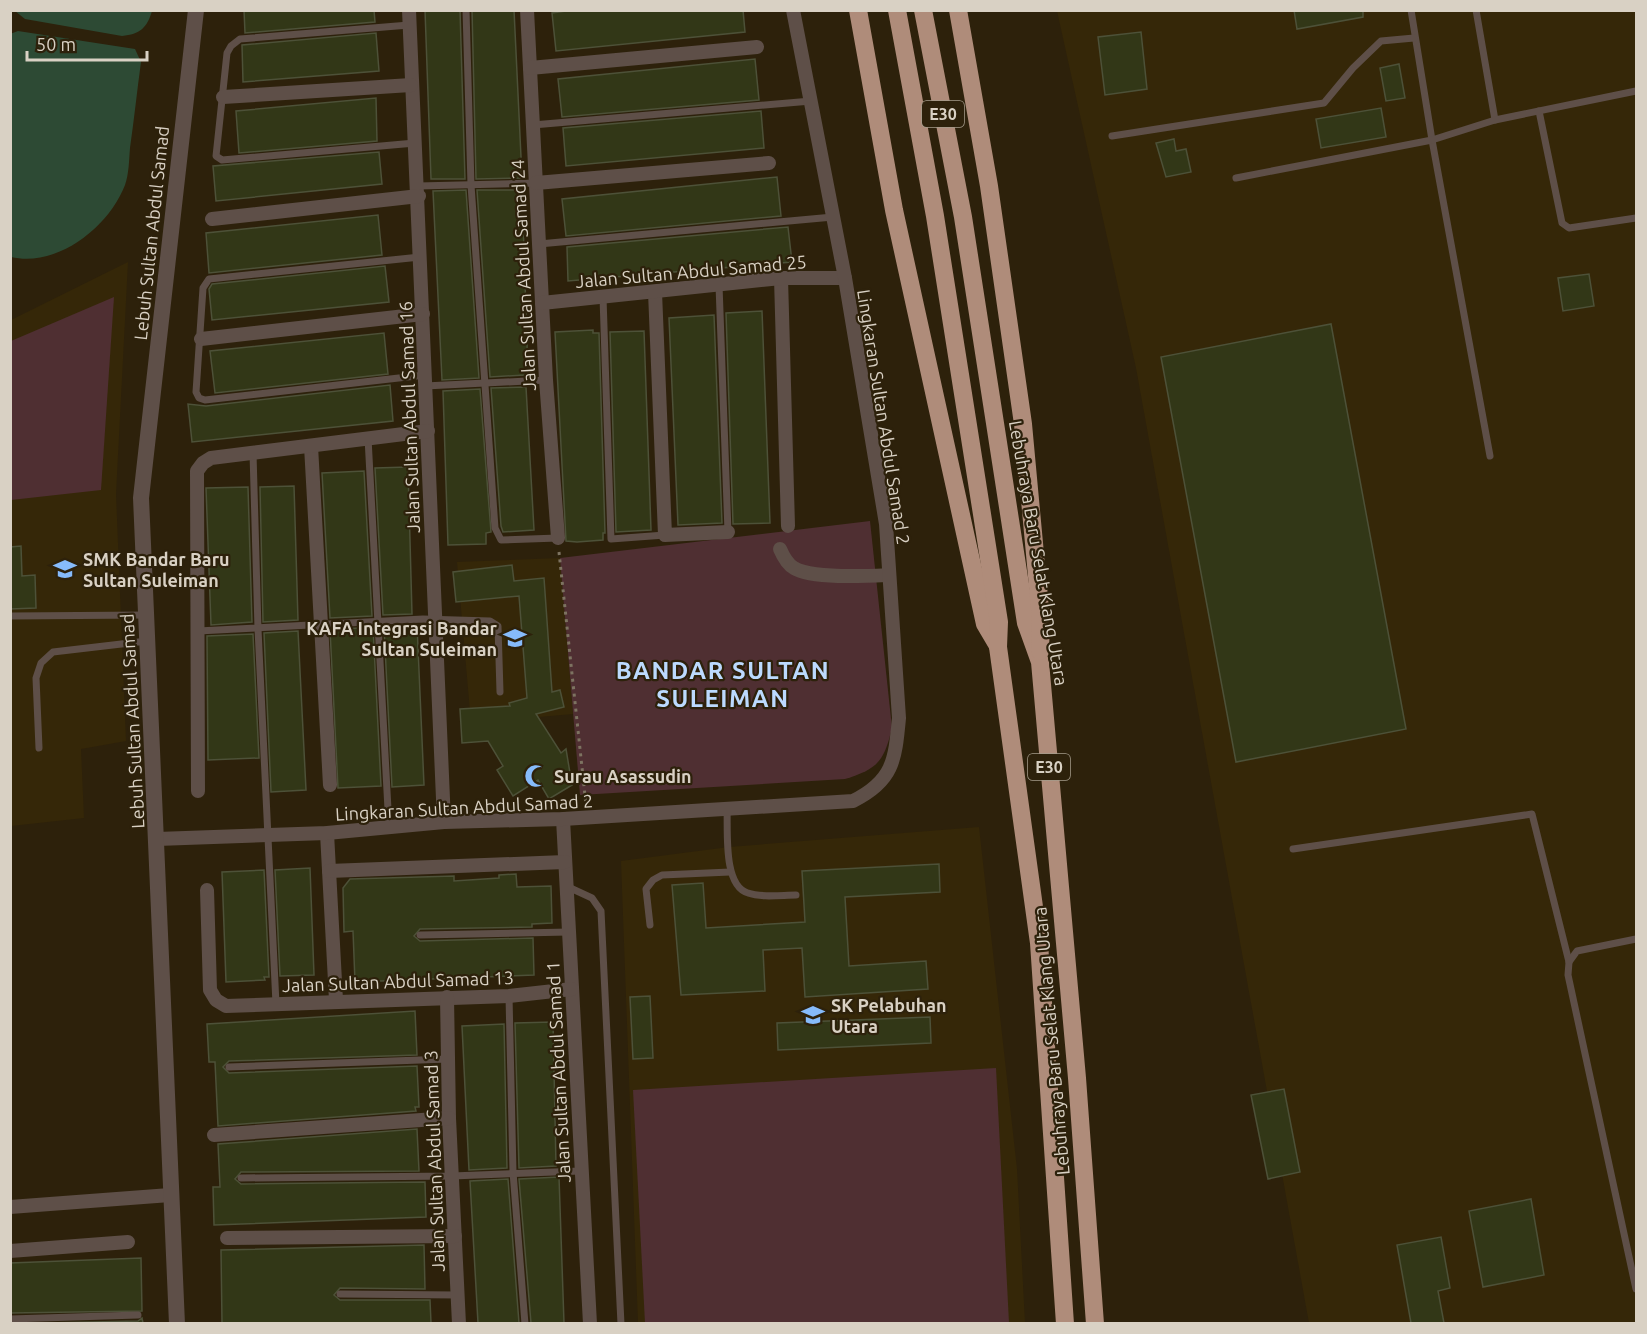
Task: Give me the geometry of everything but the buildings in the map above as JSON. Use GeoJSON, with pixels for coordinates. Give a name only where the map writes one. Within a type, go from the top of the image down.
{"type":"FeatureCollection","features":[{"type":"Feature","properties":{"kind":"highway"},"geometry":{"type":"LineString","coordinates":[[858,10],[894,210],[985,624],[998,647]]}},
{"type":"Feature","properties":{"kind":"highway","name":"Lebuhraya Baru Selat Klang Utara"},"geometry":{"type":"LineString","coordinates":[[897,10],[935,216],[999,622],[998,647],[1039,943],[1065,1323]]}},
{"type":"Feature","properties":{"kind":"highway","name":"Lebuhraya Baru Selat Klang Utara"},"geometry":{"type":"LineString","coordinates":[[923,10],[963,217],[1026,623],[1040,662],[1077,1078],[1095,1323]]}},
{"type":"Feature","properties":{"kind":"highway"},"geometry":{"type":"LineString","coordinates":[[958,10],[989,186],[1023,424],[1041,619],[1040,662]]}},
{"type":"Feature","properties":{"kind":"street","name":"Lebuh Sultan Abdul Samad"},"geometry":{"type":"LineString","coordinates":[[177,1323],[141,498],[196,10]]}},
{"type":"Feature","properties":{"kind":"street","name":"Jalan Sultan Abdul Samad 16"},"geometry":{"type":"LineString","coordinates":[[409,10],[444,822]]}},
{"type":"Feature","properties":{"kind":"street","name":"Lingkaran Sultan Abdul Samad 2"},"geometry":{"type":"LineString","coordinates":[[157,839],[327,833],[444,822],[587,818],[853,801],[873,791],[888,773],[896,748],[899,718],[886,525],[833,216],[794,10]]}},
{"type":"Feature","properties":{"kind":"street","name":"Jalan Sultan Abdul Samad 24"},"geometry":{"type":"LineString","coordinates":[[528,11],[546,380],[558,538]]}},
{"type":"Feature","properties":{"kind":"street"},"geometry":{"type":"LineString","coordinates":[[530,68],[757,47]]}},
{"type":"Feature","properties":{"kind":"street"},"geometry":{"type":"LineString","coordinates":[[223,97],[411,85]]}},
{"type":"Feature","properties":{"kind":"street"},"geometry":{"type":"LineString","coordinates":[[536,183],[770,163]]}},
{"type":"Feature","properties":{"kind":"street"},"geometry":{"type":"LineString","coordinates":[[212,219],[418,191]]}},
{"type":"Feature","properties":{"kind":"street"},"geometry":{"type":"LineString","coordinates":[[781,278],[788,526]]}},
{"type":"Feature","properties":{"kind":"street","name":"Jalan Sultan Abdul Samad 25"},"geometry":{"type":"LineString","coordinates":[[542,303],[781,278],[844,278]]}},
{"type":"Feature","properties":{"kind":"street"},"geometry":{"type":"LineString","coordinates":[[655,292],[665,535],[728,532]]}},
{"type":"Feature","properties":{"kind":"street"},"geometry":{"type":"LineString","coordinates":[[201,339],[423,314]]}},
{"type":"Feature","properties":{"kind":"street"},"geometry":{"type":"LineString","coordinates":[[198,791],[197,471],[203,463],[212,458],[428,431]]}},
{"type":"Feature","properties":{"kind":"street"},"geometry":{"type":"LineString","coordinates":[[311,446],[330,785]]}},
{"type":"Feature","properties":{"kind":"street"},"geometry":{"type":"LineString","coordinates":[[780,549],[792,567],[802,572],[856,577],[889,575]]}},
{"type":"Feature","properties":{"kind":"street","name":"Jalan Sultan Abdul Samad 1"},"geometry":{"type":"LineString","coordinates":[[562,819],[590,1323]]}},
{"type":"Feature","properties":{"kind":"street"},"geometry":{"type":"LineString","coordinates":[[327,833],[336,1000]]}},
{"type":"Feature","properties":{"kind":"street"},"geometry":{"type":"LineString","coordinates":[[329,871],[565,862]]}},
{"type":"Feature","properties":{"kind":"street","name":"Jalan Sultan Abdul Samad 13"},"geometry":{"type":"LineString","coordinates":[[207,890],[210,990],[216,1000],[226,1006],[336,1000],[509,996],[572,988]]}},
{"type":"Feature","properties":{"kind":"street","name":"Jalan Sultan Abdul Samad 3"},"geometry":{"type":"LineString","coordinates":[[447,997],[449,1118],[459,1323]]}},
{"type":"Feature","properties":{"kind":"street"},"geometry":{"type":"LineString","coordinates":[[214,1135],[449,1118]]}},
{"type":"Feature","properties":{"kind":"street"},"geometry":{"type":"LineString","coordinates":[[10,1207],[170,1195]]}},
{"type":"Feature","properties":{"kind":"street"},"geometry":{"type":"LineString","coordinates":[[227,1238],[455,1236]]}},
{"type":"Feature","properties":{"kind":"street"},"geometry":{"type":"LineString","coordinates":[[10,1251],[128,1242]]}},
{"type":"Feature","properties":{"kind":"lane"},"geometry":{"type":"LineString","coordinates":[[466,10],[471,185],[497,535],[501,540],[558,538]]}},
{"type":"Feature","properties":{"kind":"lane"},"geometry":{"type":"LineString","coordinates":[[1411,10],[1432,140],[1490,456]]}},
{"type":"Feature","properties":{"kind":"lane"},"geometry":{"type":"LineString","coordinates":[[1476,10],[1495,120]]}},
{"type":"Feature","properties":{"kind":"lane"},"geometry":{"type":"LineString","coordinates":[[409,25],[240,39],[231,46],[227,53],[216,156],[219,160],[415,143]]}},
{"type":"Feature","properties":{"kind":"lane"},"geometry":{"type":"LineString","coordinates":[[1113,136],[1324,103],[1353,68],[1381,41],[1414,38]]}},
{"type":"Feature","properties":{"kind":"lane"},"geometry":{"type":"LineString","coordinates":[[1236,178],[1432,140],[1495,120],[1636,91]]}},
{"type":"Feature","properties":{"kind":"lane"},"geometry":{"type":"LineString","coordinates":[[533,125],[812,101]]}},
{"type":"Feature","properties":{"kind":"lane"},"geometry":{"type":"LineString","coordinates":[[1539,111],[1562,223],[1569,228],[1636,218]]}},
{"type":"Feature","properties":{"kind":"lane"},"geometry":{"type":"LineString","coordinates":[[418,191],[471,185],[536,183]]}},
{"type":"Feature","properties":{"kind":"lane"},"geometry":{"type":"LineString","coordinates":[[539,244],[833,216]]}},
{"type":"Feature","properties":{"kind":"lane"},"geometry":{"type":"LineString","coordinates":[[421,257],[209,279],[203,288],[196,392],[199,398],[206,400],[425,380],[484,384],[546,380]]}},
{"type":"Feature","properties":{"kind":"lane"},"geometry":{"type":"LineString","coordinates":[[719,285],[728,532]]}},
{"type":"Feature","properties":{"kind":"lane"},"geometry":{"type":"LineString","coordinates":[[603,297],[611,539],[665,535]]}},
{"type":"Feature","properties":{"kind":"lane"},"geometry":{"type":"LineString","coordinates":[[369,438],[389,828]]}},
{"type":"Feature","properties":{"kind":"lane"},"geometry":{"type":"LineString","coordinates":[[253,453],[258,629],[270,835],[276,1004]]}},
{"type":"Feature","properties":{"kind":"lane"},"geometry":{"type":"LineString","coordinates":[[10,616],[146,615]]}},
{"type":"Feature","properties":{"kind":"lane"},"geometry":{"type":"LineString","coordinates":[[198,631],[436,619],[495,623],[498,626],[500,692]]}},
{"type":"Feature","properties":{"kind":"lane"},"geometry":{"type":"LineString","coordinates":[[39,748],[36,678],[41,663],[53,652],[147,641]]}},
{"type":"Feature","properties":{"kind":"lane"},"geometry":{"type":"LineString","coordinates":[[727,810],[730,872],[747,893],[796,895]]}},
{"type":"Feature","properties":{"kind":"lane"},"geometry":{"type":"LineString","coordinates":[[1293,849],[1532,814],[1569,962],[1568,975],[1636,1289]]}},
{"type":"Feature","properties":{"kind":"lane"},"geometry":{"type":"LineString","coordinates":[[650,925],[646,889],[653,880],[662,875],[730,872]]}},
{"type":"Feature","properties":{"kind":"lane"},"geometry":{"type":"LineString","coordinates":[[566,886],[592,898],[601,911],[621,1323]]}},
{"type":"Feature","properties":{"kind":"lane"},"geometry":{"type":"LineString","coordinates":[[420,935],[569,932]]}},
{"type":"Feature","properties":{"kind":"lane"},"geometry":{"type":"LineString","coordinates":[[1569,962],[1577,951],[1636,939]]}},
{"type":"Feature","properties":{"kind":"lane"},"geometry":{"type":"LineString","coordinates":[[509,996],[513,1172],[525,1323]]}},
{"type":"Feature","properties":{"kind":"lane"},"geometry":{"type":"LineString","coordinates":[[229,1067],[448,1059]]}},
{"type":"Feature","properties":{"kind":"lane"},"geometry":{"type":"LineString","coordinates":[[241,1178],[452,1176],[580,1170]]}},
{"type":"Feature","properties":{"kind":"lane"},"geometry":{"type":"LineString","coordinates":[[340,1294],[458,1295]]}},
{"type":"Feature","properties":{"kind":"lane"},"geometry":{"type":"LineString","coordinates":[[10,1320],[138,1315]]}},
{"type":"Feature","properties":{"kind":"path"},"geometry":{"type":"LineString","coordinates":[[558,538],[587,818]]}},
{"type":"Feature","properties":{"kind":"shaded area"},"geometry":{"type":"Polygon","coordinates":[[[15,11],[152,11],[148,22],[142,29],[134,34],[122,36],[25,19],[15,11]]]}},
{"type":"Feature","properties":{"kind":"shaded area"},"geometry":{"type":"Polygon","coordinates":[[[1057,11],[1636,11],[1636,1323],[1309,1323],[1136,368],[1057,11]]]}},
{"type":"Feature","properties":{"kind":"shaded area"},"geometry":{"type":"Polygon","coordinates":[[[18,31],[135,49],[141,62],[127,176],[117,201],[107,216],[79,241],[46,256],[28,259],[11,257],[10,34],[18,31]]]}},
{"type":"Feature","properties":{"kind":"shaded area","name":"SMK Bandar Baru Sultan Suleiman"},"geometry":{"type":"Polygon","coordinates":[[[128,262],[116,494],[126,741],[81,749],[84,818],[11,826],[11,320],[128,262]]]}},
{"type":"Feature","properties":{"kind":"shaded area"},"geometry":{"type":"Polygon","coordinates":[[[114,297],[101,490],[11,500],[11,341],[114,297]]]}},
{"type":"Feature","properties":{"kind":"shaded area"},"geometry":{"type":"Polygon","coordinates":[[[870,521],[892,728],[886,748],[878,762],[865,771],[845,779],[580,795],[560,558],[870,521]]]}},
{"type":"Feature","properties":{"kind":"shaded area","name":"KAFA Integrasi Bandar Sultan Suleiman"},"geometry":{"type":"Polygon","coordinates":[[[560,558],[573,714],[471,723],[457,562],[560,558]]]}},
{"type":"Feature","properties":{"kind":"shaded area","name":"SK Pelabuhan Utara"},"geometry":{"type":"Polygon","coordinates":[[[979,827],[1017,1169],[1025,1323],[638,1323],[621,861],[729,847],[979,827]]]}},
{"type":"Feature","properties":{"kind":"shaded area"},"geometry":{"type":"Polygon","coordinates":[[[996,1068],[1009,1323],[645,1323],[633,1090],[996,1068]]]}},
{"type":"Feature","properties":{"kind":"place","name":"SMK Bandar Baru Sultan Suleiman"},"geometry":{"type":"Point","coordinates":[65,569]}},
{"type":"Feature","properties":{"kind":"place","name":"KAFA Integrasi Bandar Sultan Suleiman"},"geometry":{"type":"Point","coordinates":[515,638]}},
{"type":"Feature","properties":{"kind":"place","name":"Surau Asassudin"},"geometry":{"type":"Point","coordinates":[536,776]}},
{"type":"Feature","properties":{"kind":"place","name":"SK Pelabuhan Utara"},"geometry":{"type":"Point","coordinates":[813,1015]}},
{"type":"Feature","properties":{"kind":"district","name":"BANDAR SULTAN SULEIMAN"},"geometry":{"type":"Point","coordinates":[723,684]}}]}
